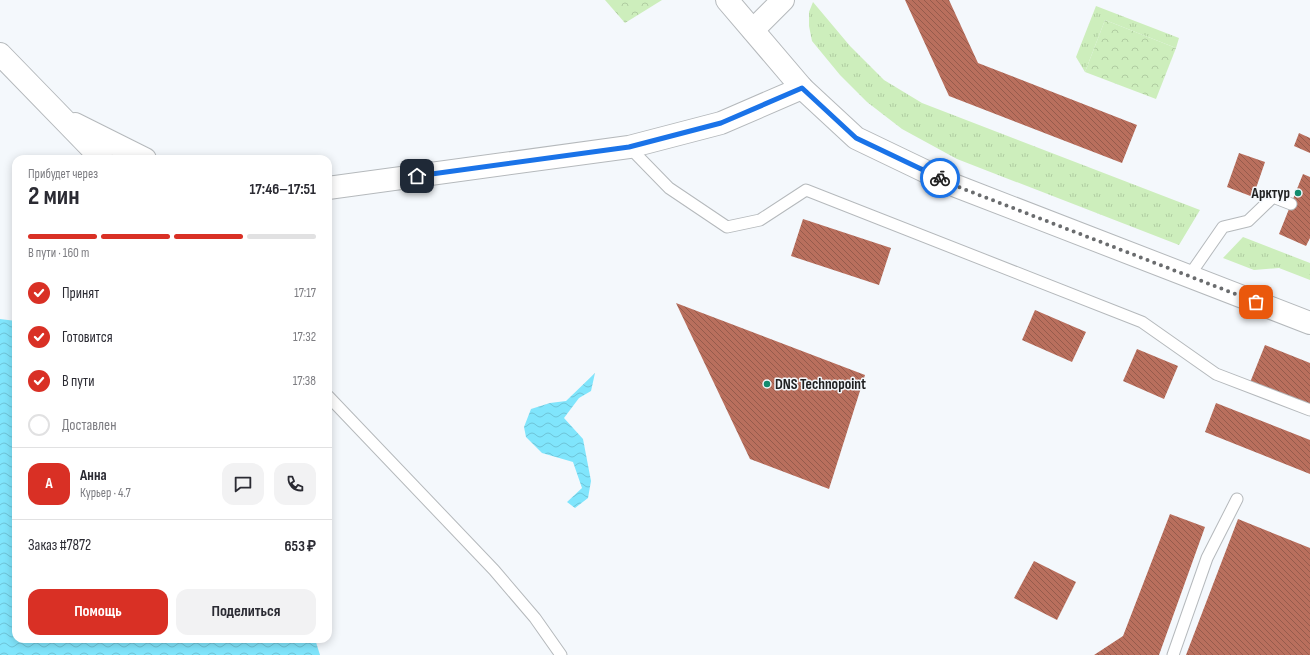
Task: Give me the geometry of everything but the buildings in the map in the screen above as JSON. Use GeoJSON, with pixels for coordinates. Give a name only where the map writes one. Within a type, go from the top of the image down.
{"type":"FeatureCollection","features":[{"type":"Feature","properties":{"kind":"street"},"geometry":{"type":"LineString","coordinates":[[726,0],[802,88],[856,138],[956,186],[1310,323]]}},
{"type":"Feature","properties":{"kind":"street"},"geometry":{"type":"LineString","coordinates":[[753,30],[784,0]]}},
{"type":"Feature","properties":{"kind":"street"},"geometry":{"type":"LineString","coordinates":[[0,54],[98,155]]}},
{"type":"Feature","properties":{"kind":"street"},"geometry":{"type":"LineString","coordinates":[[332,187],[629,147],[721,123],[802,88]]}},
{"type":"Feature","properties":{"kind":"street"},"geometry":{"type":"LineString","coordinates":[[58,115],[138,155]]}},
{"type":"Feature","properties":{"kind":"lane"},"geometry":{"type":"LineString","coordinates":[[629,147],[669,188],[727,227],[760,220],[806,190],[1142,322],[1216,374],[1310,410]]}},
{"type":"Feature","properties":{"kind":"lane"},"geometry":{"type":"LineString","coordinates":[[1189,276],[1223,227],[1248,221],[1273,197],[1291,204]]}},
{"type":"Feature","properties":{"kind":"lane"},"geometry":{"type":"LineString","coordinates":[[332,400],[494,570],[535,618],[561,655]]}},
{"type":"Feature","properties":{"kind":"lane"},"geometry":{"type":"LineString","coordinates":[[1173,655],[1207,558],[1237,500]]}},
{"type":"Feature","properties":{"kind":"green space"},"geometry":{"type":"Polygon","coordinates":[[[605,0],[662,0],[625,23],[605,0]]]}},
{"type":"Feature","properties":{"kind":"green space"},"geometry":{"type":"Polygon","coordinates":[[[813,2],[850,46],[884,80],[922,103],[1200,210],[1179,245],[957,159],[902,129],[867,102],[840,75],[812,41],[809,26],[809,12],[813,2]]]}},
{"type":"Feature","properties":{"kind":"green space"},"geometry":{"type":"Polygon","coordinates":[[[1096,6],[1179,38],[1176,48],[1105,20],[1085,72],[1076,57],[1096,6]]]}},
{"type":"Feature","properties":{"kind":"green space"},"geometry":{"type":"Polygon","coordinates":[[[1105,20],[1176,48],[1156,99],[1085,72],[1105,20]]]}},
{"type":"Feature","properties":{"kind":"green space"},"geometry":{"type":"Polygon","coordinates":[[[1243,237],[1310,263],[1310,280],[1279,268],[1254,270],[1223,258],[1243,237]]]}},
{"type":"Feature","properties":{"kind":"water"},"geometry":{"type":"Polygon","coordinates":[[[0,319],[12,320],[12,643],[316,643],[320,655],[0,655],[0,319]]]}},
{"type":"Feature","properties":{"kind":"water"},"geometry":{"type":"Polygon","coordinates":[[[595,373],[591,391],[579,398],[564,418],[583,439],[591,481],[588,498],[575,508],[567,502],[582,488],[573,462],[542,453],[526,437],[524,427],[531,409],[550,403],[566,401],[595,373]]]}},
{"type":"Feature","properties":{"kind":"way so far"},"geometry":{"type":"LineString","coordinates":[[940,178],[956,186],[1256,302]]}},
{"type":"Feature","properties":{"kind":"place","name":"Арктур"},"geometry":{"type":"Point","coordinates":[1298,193]}},
{"type":"Feature","properties":{"kind":"place","name":"DNS Technopoint"},"geometry":{"type":"Point","coordinates":[767,384]}},
{"type":"Feature","properties":{"kind":"route"},"geometry":{"type":"LineString","coordinates":[[417,176],[629,147],[721,123],[802,88],[856,138],[940,178]]}}]}
